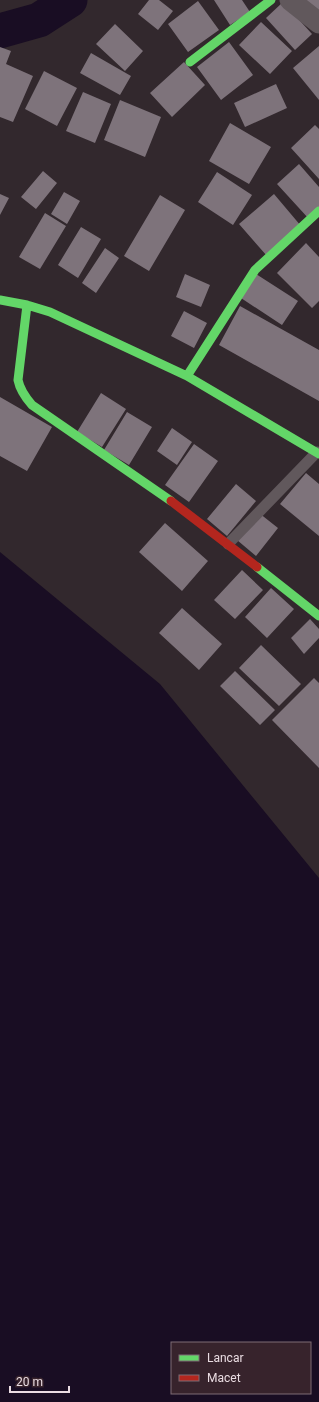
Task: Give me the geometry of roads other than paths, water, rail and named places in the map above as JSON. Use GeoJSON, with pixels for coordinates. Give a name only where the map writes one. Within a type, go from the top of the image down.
{"type":"FeatureCollection","features":[{"type":"Feature","properties":{"kind":"street"},"geometry":{"type":"LineString","coordinates":[[190,62],[271,0]]}},
{"type":"Feature","properties":{"kind":"street"},"geometry":{"type":"LineString","coordinates":[[290,0],[319,23]]}},
{"type":"Feature","properties":{"kind":"street"},"geometry":{"type":"LineString","coordinates":[[187,376],[255,270],[319,211]]}},
{"type":"Feature","properties":{"kind":"street"},"geometry":{"type":"LineString","coordinates":[[0,300],[27,305],[50,312],[187,376],[318,452]]}},
{"type":"Feature","properties":{"kind":"street"},"geometry":{"type":"LineString","coordinates":[[27,305],[18,380],[20,390],[32,405],[179,507],[319,616]]}},
{"type":"Feature","properties":{"kind":"lane"},"geometry":{"type":"LineString","coordinates":[[228,544],[318,452]]}},
{"type":"Feature","properties":{"kind":"waterway"},"geometry":{"type":"LineString","coordinates":[[0,31],[39,20],[70,0]]}}]}
